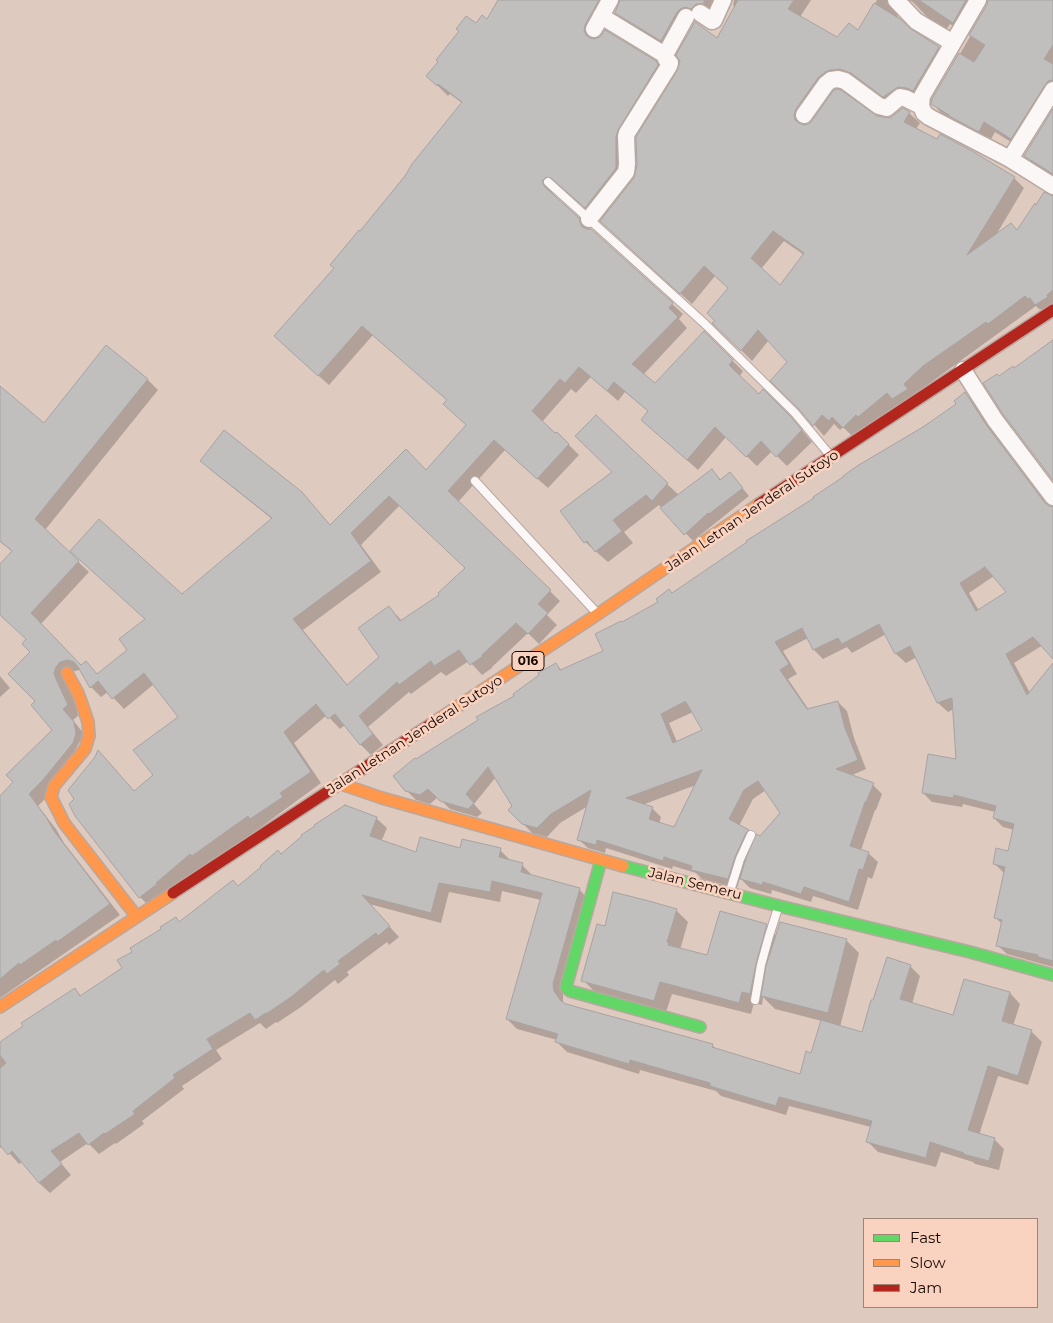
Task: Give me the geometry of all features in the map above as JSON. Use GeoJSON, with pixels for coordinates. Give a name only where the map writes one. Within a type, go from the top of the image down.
{"type":"FeatureCollection","features":[{"type":"Feature","properties":{"kind":"street"},"geometry":{"type":"LineString","coordinates":[[589,219],[626,172],[626,136],[670,66],[665,55],[597,22],[610,0]]}},
{"type":"Feature","properties":{"kind":"street"},"geometry":{"type":"LineString","coordinates":[[665,55],[693,15],[712,21],[723,0]]}},
{"type":"Feature","properties":{"kind":"street"},"geometry":{"type":"LineString","coordinates":[[896,0],[916,21],[953,43]]}},
{"type":"Feature","properties":{"kind":"street"},"geometry":{"type":"LineString","coordinates":[[978,0],[922,96],[921,106],[924,114],[1010,158],[1053,186]]}},
{"type":"Feature","properties":{"kind":"street"},"geometry":{"type":"LineString","coordinates":[[804,115],[826,84],[831,80],[838,79],[845,81],[879,106],[887,108],[900,97],[921,106]]}},
{"type":"Feature","properties":{"kind":"street"},"geometry":{"type":"LineString","coordinates":[[1010,158],[1053,90]]}},
{"type":"Feature","properties":{"kind":"street","name":"Jalan Letnan Jenderal Sutoyo"},"geometry":{"type":"LineString","coordinates":[[0,1007],[598,614],[1053,310]]}},
{"type":"Feature","properties":{"kind":"street"},"geometry":{"type":"LineString","coordinates":[[963,370],[995,420],[1053,497]]}},
{"type":"Feature","properties":{"kind":"street"},"geometry":{"type":"LineString","coordinates":[[68,673],[78,693],[88,722],[89,736],[85,749],[54,786],[51,796],[52,800],[64,823],[137,917]]}},
{"type":"Feature","properties":{"kind":"street","name":"Jalan Semeru"},"geometry":{"type":"LineString","coordinates":[[341,784],[391,801],[601,860],[779,906],[970,952],[1053,975]]}},
{"type":"Feature","properties":{"kind":"street"},"geometry":{"type":"LineString","coordinates":[[601,860],[566,987],[570,991],[700,1027]]}},
{"type":"Feature","properties":{"kind":"lane"},"geometry":{"type":"LineString","coordinates":[[548,182],[712,331],[794,413],[832,457]]}},
{"type":"Feature","properties":{"kind":"lane"},"geometry":{"type":"LineString","coordinates":[[475,481],[598,614]]}},
{"type":"Feature","properties":{"kind":"lane"},"geometry":{"type":"LineString","coordinates":[[729,893],[740,858],[751,835]]}},
{"type":"Feature","properties":{"kind":"lane"},"geometry":{"type":"LineString","coordinates":[[755,1000],[761,965],[779,906]]}},
{"type":"Feature","properties":{"kind":"building"},"geometry":{"type":"Polygon","coordinates":[[[498,0],[599,0],[585,25],[586,35],[595,39],[600,37],[605,30],[656,61],[658,65],[618,130],[616,136],[616,168],[585,208],[551,178],[546,177],[542,181],[544,186],[579,218],[582,227],[591,229],[673,303],[669,308],[678,317],[632,364],[655,383],[704,331],[733,360],[729,365],[759,394],[763,389],[802,430],[776,457],[761,441],[746,457],[715,427],[687,460],[641,420],[648,411],[614,382],[607,391],[579,367],[565,383],[560,379],[532,411],[569,444],[537,479],[494,440],[448,491],[551,590],[538,604],[548,613],[528,634],[516,623],[483,656],[470,665],[459,650],[434,666],[431,661],[399,685],[397,682],[359,716],[373,734],[360,745],[335,714],[328,719],[316,704],[284,732],[311,772],[280,793],[283,797],[250,819],[248,816],[192,856],[190,854],[139,898],[75,816],[69,804],[74,799],[68,790],[95,757],[98,750],[134,791],[153,775],[133,750],[178,717],[144,673],[112,699],[98,681],[90,688],[74,662],[68,660],[60,662],[54,673],[68,705],[63,709],[74,722],[76,734],[73,743],[29,794],[54,831],[110,904],[57,942],[56,940],[20,965],[19,963],[0,979],[0,796],[13,782],[6,775],[52,730],[31,705],[35,701],[8,674],[30,652],[22,644],[26,639],[0,615],[0,564],[12,551],[0,541],[0,386],[44,423],[106,345],[148,379],[35,519],[79,561],[31,613],[81,665],[86,661],[97,674],[127,650],[119,639],[145,619],[70,551],[99,519],[182,594],[272,518],[200,461],[224,430],[302,492],[330,525],[406,449],[426,470],[466,425],[443,404],[447,400],[362,326],[318,376],[274,336],[334,268],[330,265],[405,176],[412,164],[462,102],[438,84],[437,86],[426,76],[459,31],[456,29],[466,16],[476,23],[482,15],[487,19],[498,0]],[[389,496],[351,533],[371,561],[293,619],[347,685],[379,657],[358,628],[389,606],[400,621],[439,595],[438,593],[465,568],[389,496]]]}},
{"type":"Feature","properties":{"kind":"building"},"geometry":{"type":"Polygon","coordinates":[[[620,0],[705,0],[703,4],[696,4],[691,9],[685,7],[680,9],[661,41],[615,13],[620,0]]]}},
{"type":"Feature","properties":{"kind":"building"},"geometry":{"type":"Polygon","coordinates":[[[738,0],[794,0],[788,9],[837,37],[849,23],[858,30],[874,3],[939,47],[913,91],[898,87],[883,97],[851,73],[840,69],[825,72],[818,78],[796,109],[795,120],[804,125],[809,124],[833,91],[841,90],[877,116],[890,118],[903,108],[910,112],[904,122],[937,139],[940,134],[1015,177],[967,255],[1011,223],[1017,230],[1044,192],[1053,196],[1053,290],[1047,295],[1048,297],[1035,305],[1030,298],[1028,299],[1025,296],[988,324],[986,322],[923,366],[904,384],[908,389],[892,399],[887,393],[858,417],[856,415],[843,428],[832,417],[829,421],[822,415],[813,426],[799,409],[770,381],[787,362],[758,330],[741,351],[712,323],[715,321],[707,313],[728,288],[704,266],[680,294],[600,221],[634,178],[637,165],[636,137],[677,71],[680,61],[676,55],[695,22],[717,38],[738,0]],[[773,231],[751,258],[780,285],[804,253],[773,231]]]}},
{"type":"Feature","properties":{"kind":"building"},"geometry":{"type":"Polygon","coordinates":[[[919,0],[966,0],[953,23],[919,0]]]}},
{"type":"Feature","properties":{"kind":"building"},"geometry":{"type":"Polygon","coordinates":[[[988,0],[1053,0],[1053,45],[1044,59],[1053,64],[1053,80],[1048,81],[1045,85],[1011,139],[984,122],[979,132],[931,104],[932,99],[959,53],[974,62],[985,45],[969,35],[987,5],[988,0]]]}},
{"type":"Feature","properties":{"kind":"building"},"geometry":{"type":"Polygon","coordinates":[[[1053,109],[1053,174],[1024,156],[1053,109]]]}},
{"type":"Feature","properties":{"kind":"building"},"geometry":{"type":"Polygon","coordinates":[[[1053,340],[1053,480],[1003,414],[983,383],[997,374],[999,376],[1013,366],[1014,368],[1053,340]]]}},
{"type":"Feature","properties":{"kind":"building"},"geometry":{"type":"Polygon","coordinates":[[[965,392],[987,426],[1045,503],[1053,507],[1053,659],[1033,637],[1006,654],[1027,695],[1053,663],[1053,961],[1038,957],[1038,955],[996,946],[1002,920],[994,918],[1005,867],[993,864],[996,848],[1008,851],[1014,824],[993,818],[996,806],[954,795],[953,798],[922,793],[928,754],[956,759],[952,698],[937,703],[910,646],[895,654],[879,624],[842,644],[838,638],[813,650],[802,628],[775,642],[789,664],[780,670],[807,709],[838,701],[845,728],[858,760],[836,769],[874,783],[865,802],[850,846],[869,852],[863,870],[859,869],[849,902],[804,887],[801,894],[763,882],[762,885],[740,879],[756,834],[760,836],[780,813],[758,781],[744,790],[729,819],[749,830],[735,857],[728,879],[691,870],[692,866],[664,857],[663,861],[597,840],[596,845],[577,840],[591,790],[551,814],[537,828],[522,824],[508,810],[512,806],[488,767],[466,794],[474,803],[468,809],[440,801],[428,789],[420,795],[405,791],[393,776],[415,758],[478,720],[476,717],[514,696],[513,694],[539,675],[538,673],[556,663],[560,670],[603,651],[595,634],[622,622],[658,602],[656,599],[669,589],[672,593],[746,541],[814,498],[857,466],[923,427],[956,404],[954,401],[965,392]],[[985,567],[960,583],[976,611],[1006,592],[985,567]],[[686,702],[661,714],[673,743],[702,730],[686,702]],[[702,770],[626,798],[653,807],[649,819],[674,827],[702,770]]]}},
{"type":"Feature","properties":{"kind":"building"},"geometry":{"type":"Polygon","coordinates":[[[596,415],[668,483],[652,501],[646,495],[613,520],[622,531],[595,552],[587,541],[584,543],[560,511],[612,472],[575,436],[596,415]]]}},
{"type":"Feature","properties":{"kind":"building"},"geometry":{"type":"Polygon","coordinates":[[[712,469],[720,480],[730,472],[743,488],[708,513],[684,535],[660,508],[712,469]]]}},
{"type":"Feature","properties":{"kind":"building"},"geometry":{"type":"Polygon","coordinates":[[[345,805],[377,817],[370,836],[416,852],[420,837],[460,848],[462,839],[501,848],[499,857],[523,863],[521,872],[580,888],[553,984],[554,991],[561,1001],[566,1004],[713,1044],[712,1047],[800,1074],[806,1051],[811,1053],[821,1020],[862,1032],[871,1000],[873,1000],[887,957],[911,965],[900,999],[953,1015],[964,979],[1010,992],[1002,1021],[1032,1030],[1018,1076],[988,1066],[968,1130],[995,1138],[989,1161],[930,1142],[926,1158],[866,1142],[872,1121],[779,1097],[776,1106],[710,1086],[710,1083],[630,1060],[629,1064],[555,1042],[558,1034],[506,1019],[542,893],[492,881],[490,892],[439,883],[431,913],[362,895],[390,926],[378,936],[376,933],[338,961],[340,964],[327,974],[324,970],[291,997],[266,1014],[255,1020],[250,1013],[207,1039],[213,1049],[173,1075],[175,1078],[133,1111],[135,1114],[105,1134],[88,1145],[79,1133],[51,1151],[62,1164],[39,1183],[12,1151],[8,1155],[0,1145],[0,1068],[6,1063],[0,1055],[0,1042],[23,1026],[21,1023],[75,988],[80,996],[122,968],[117,960],[132,952],[130,948],[161,929],[160,927],[176,917],[179,922],[233,880],[238,886],[278,850],[281,854],[314,825],[345,805]]]}},
{"type":"Feature","properties":{"kind":"building"},"geometry":{"type":"Polygon","coordinates":[[[613,892],[677,909],[667,942],[669,943],[668,945],[707,955],[720,911],[767,924],[750,994],[742,992],[739,1003],[660,982],[654,1001],[581,981],[597,924],[605,926],[613,892]]]}},
{"type":"Feature","properties":{"kind":"building"},"geometry":{"type":"Polygon","coordinates":[[[780,922],[847,939],[828,1013],[761,996],[766,966],[780,922]]]}},
{"type":"Feature","properties":{"kind":"traffic: fast"},"geometry":{"type":"LineString","coordinates":[[601,860],[566,987],[570,991],[700,1027]]}},
{"type":"Feature","properties":{"kind":"traffic: fast"},"geometry":{"type":"LineString","coordinates":[[623,866],[970,952],[1053,975]]}},
{"type":"Feature","properties":{"kind":"traffic: slow"},"geometry":{"type":"LineString","coordinates":[[434,722],[598,614],[759,504]]}},
{"type":"Feature","properties":{"kind":"traffic: slow"},"geometry":{"type":"LineString","coordinates":[[67,673],[83,707],[88,722],[89,736],[85,749],[54,786],[51,797],[64,823],[137,917]]}},
{"type":"Feature","properties":{"kind":"traffic: slow"},"geometry":{"type":"LineString","coordinates":[[341,784],[382,798],[623,866]]}},
{"type":"Feature","properties":{"kind":"traffic: slow"},"geometry":{"type":"LineString","coordinates":[[0,1007],[173,893]]}},
{"type":"Feature","properties":{"kind":"traffic: jam"},"geometry":{"type":"LineString","coordinates":[[759,504],[1053,310]]}},
{"type":"Feature","properties":{"kind":"traffic: jam"},"geometry":{"type":"LineString","coordinates":[[173,893],[434,722]]}}]}
